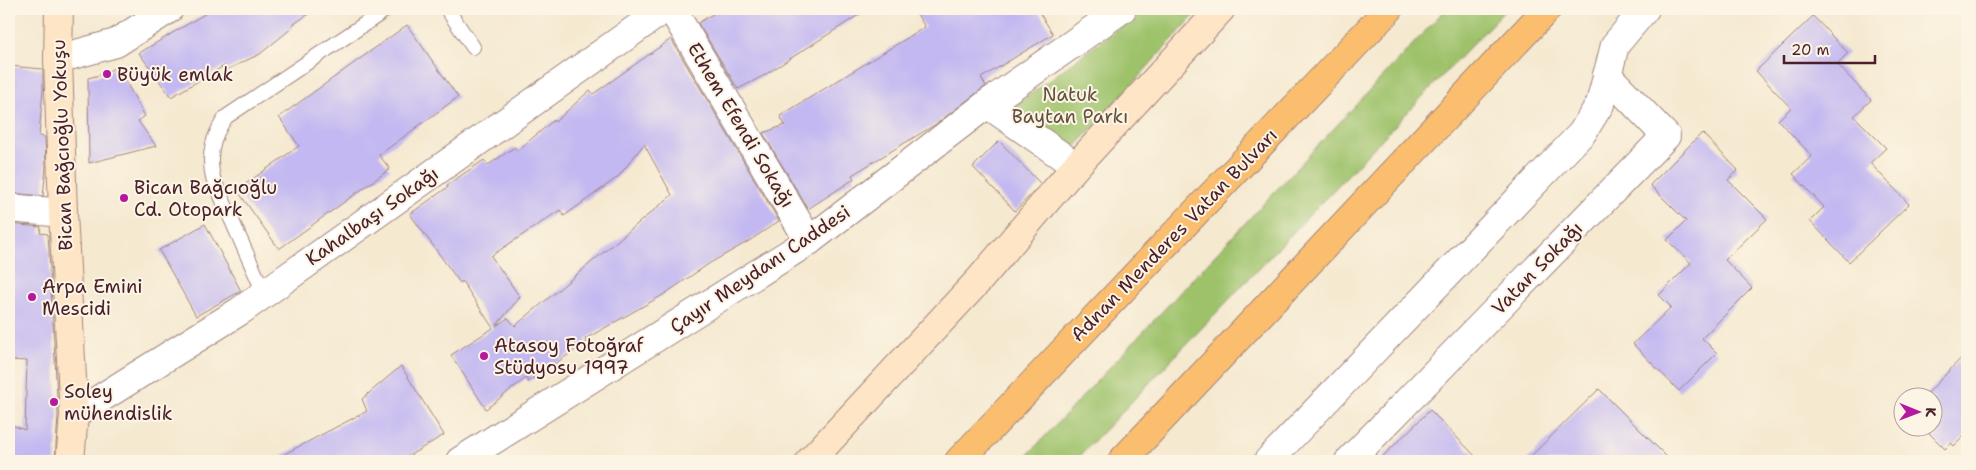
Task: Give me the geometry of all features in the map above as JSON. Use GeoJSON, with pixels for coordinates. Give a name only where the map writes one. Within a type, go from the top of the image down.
{"type":"FeatureCollection","features":[{"type":"Feature","properties":{"kind":"main road","name":"Bican Bağcıoğlu Yokuşu"},"geometry":{"type":"LineString","coordinates":[[59,9],[58,59],[63,213],[74,415],[70,461]]}},
{"type":"Feature","properties":{"kind":"main road"},"geometry":{"type":"LineString","coordinates":[[810,461],[980,279],[1076,166],[1221,9]]}},
{"type":"Feature","properties":{"kind":"main road","name":"Adnan Menderes Vatan Bulvarı"},"geometry":{"type":"LineString","coordinates":[[959,461],[1388,9]]}},
{"type":"Feature","properties":{"kind":"main road"},"geometry":{"type":"LineString","coordinates":[[1122,461],[1547,9]]}},
{"type":"Feature","properties":{"kind":"street"},"geometry":{"type":"LineString","coordinates":[[58,59],[116,43],[169,9]]}},
{"type":"Feature","properties":{"kind":"street","name":"Kahalbaşı Sokağı"},"geometry":{"type":"LineString","coordinates":[[74,415],[240,311],[664,9]]}},
{"type":"Feature","properties":{"kind":"street","name":"Ethem Efendi Sokağı"},"geometry":{"type":"LineString","coordinates":[[672,9],[809,241]]}},
{"type":"Feature","properties":{"kind":"street","name":"Çayır Meydanı Caddesi"},"geometry":{"type":"LineString","coordinates":[[460,461],[809,241],[987,104],[1122,9]]}},
{"type":"Feature","properties":{"kind":"street"},"geometry":{"type":"LineString","coordinates":[[1268,461],[1582,133],[1600,104],[1615,45],[1645,9]]}},
{"type":"Feature","properties":{"kind":"street","name":"Vatan Sokağı"},"geometry":{"type":"LineString","coordinates":[[1349,461],[1666,136],[1607,75]]}},
{"type":"Feature","properties":{"kind":"street"},"geometry":{"type":"LineString","coordinates":[[987,104],[1076,166]]}},
{"type":"Feature","properties":{"kind":"street"},"geometry":{"type":"LineString","coordinates":[[9,208],[63,213]]}},
{"type":"Feature","properties":{"kind":"lane"},"geometry":{"type":"LineString","coordinates":[[264,293],[213,178],[210,164],[213,138],[226,117],[387,9]]}},
{"type":"Feature","properties":{"kind":"lane"},"geometry":{"type":"LineString","coordinates":[[447,9],[473,47]]}},
{"type":"Feature","properties":{"kind":"green space","name":"Natuk Baytan Parkı"},"geometry":{"type":"Polygon","coordinates":[[[1144,9],[1200,9],[1075,147],[1012,108],[1144,9]]]}},
{"type":"Feature","properties":{"kind":"green space"},"geometry":{"type":"Polygon","coordinates":[[[1446,9],[1506,9],[1075,461],[1022,461],[1446,9]]]}},
{"type":"Feature","properties":{"kind":"building"},"geometry":{"type":"Polygon","coordinates":[[[213,9],[316,9],[291,26],[292,28],[260,54],[226,70],[224,66],[171,97],[139,53],[213,9]]]}},
{"type":"Feature","properties":{"kind":"building"},"geometry":{"type":"Polygon","coordinates":[[[721,9],[868,9],[763,76],[738,89],[698,23],[721,9]]]}},
{"type":"Feature","properties":{"kind":"building"},"geometry":{"type":"Polygon","coordinates":[[[914,9],[1037,9],[1053,34],[981,78],[986,86],[936,124],[852,175],[854,179],[808,209],[763,133],[785,125],[780,116],[925,27],[914,9]]]}},
{"type":"Feature","properties":{"kind":"building"},"geometry":{"type":"Polygon","coordinates":[[[1813,16],[1848,53],[1837,64],[1871,100],[1854,116],[1886,148],[1870,163],[1909,204],[1849,262],[1810,221],[1824,207],[1793,174],[1812,156],[1778,120],[1791,108],[1756,71],[1813,16]]]}},
{"type":"Feature","properties":{"kind":"building"},"geometry":{"type":"Polygon","coordinates":[[[407,25],[458,97],[379,155],[390,169],[279,249],[237,190],[299,146],[279,117],[407,25]]]}},
{"type":"Feature","properties":{"kind":"building"},"geometry":{"type":"Polygon","coordinates":[[[671,39],[779,221],[710,263],[663,295],[585,339],[587,342],[528,382],[526,378],[486,409],[451,355],[493,328],[462,281],[460,283],[410,214],[448,187],[447,185],[484,160],[488,165],[515,147],[517,151],[554,120],[555,122],[590,90],[593,94],[671,39]],[[644,144],[618,177],[564,216],[560,210],[491,256],[520,297],[496,326],[508,318],[515,326],[672,195],[644,144]]]}},
{"type":"Feature","properties":{"kind":"building"},"geometry":{"type":"Polygon","coordinates":[[[9,66],[43,69],[39,136],[45,137],[46,167],[43,196],[9,193],[9,66]]]}},
{"type":"Feature","properties":{"kind":"building"},"geometry":{"type":"Polygon","coordinates":[[[117,66],[145,116],[138,121],[156,146],[89,163],[88,78],[104,74],[117,66]]]}},
{"type":"Feature","properties":{"kind":"building"},"geometry":{"type":"Polygon","coordinates":[[[1702,133],[1738,170],[1728,180],[1767,219],[1725,260],[1752,288],[1702,338],[1717,353],[1679,391],[1633,344],[1671,307],[1659,295],[1691,263],[1667,240],[1686,221],[1650,185],[1702,133]]]}},
{"type":"Feature","properties":{"kind":"building"},"geometry":{"type":"Polygon","coordinates":[[[999,141],[1041,184],[1015,211],[973,167],[999,141]]]}},
{"type":"Feature","properties":{"kind":"building"},"geometry":{"type":"Polygon","coordinates":[[[9,224],[41,227],[40,233],[48,234],[58,415],[55,461],[9,461],[9,424],[25,430],[27,361],[9,360],[9,224]]]}},
{"type":"Feature","properties":{"kind":"building"},"geometry":{"type":"Polygon","coordinates":[[[205,224],[241,291],[196,316],[159,250],[205,224]]]}},
{"type":"Feature","properties":{"kind":"building"},"geometry":{"type":"Polygon","coordinates":[[[1967,352],[1967,433],[1954,446],[1951,443],[1945,449],[1934,438],[1944,438],[1944,388],[1933,388],[1967,352]]]}},
{"type":"Feature","properties":{"kind":"building"},"geometry":{"type":"Polygon","coordinates":[[[401,366],[444,435],[400,461],[271,461],[367,411],[362,399],[401,366]]]}},
{"type":"Feature","properties":{"kind":"building"},"geometry":{"type":"Polygon","coordinates":[[[1599,389],[1671,461],[1526,461],[1599,389]]]}},
{"type":"Feature","properties":{"kind":"building"},"geometry":{"type":"Polygon","coordinates":[[[1430,410],[1480,461],[1378,461],[1430,410]]]}},
{"type":"Feature","properties":{"kind":"place","name":"Büyük emlak"},"geometry":{"type":"Point","coordinates":[107,74]}},
{"type":"Feature","properties":{"kind":"place","name":"Bican Bağcıoğlu Cd. Otopark"},"geometry":{"type":"Point","coordinates":[124,198]}},
{"type":"Feature","properties":{"kind":"place","name":"Arpa Emini Mescidi"},"geometry":{"type":"Point","coordinates":[32,297]}},
{"type":"Feature","properties":{"kind":"place","name":"Atasoy Fotoğraf Stüdyosu 1997"},"geometry":{"type":"Point","coordinates":[484,356]}},
{"type":"Feature","properties":{"kind":"place","name":"Soley mühendislik"},"geometry":{"type":"Point","coordinates":[54,402]}}]}
